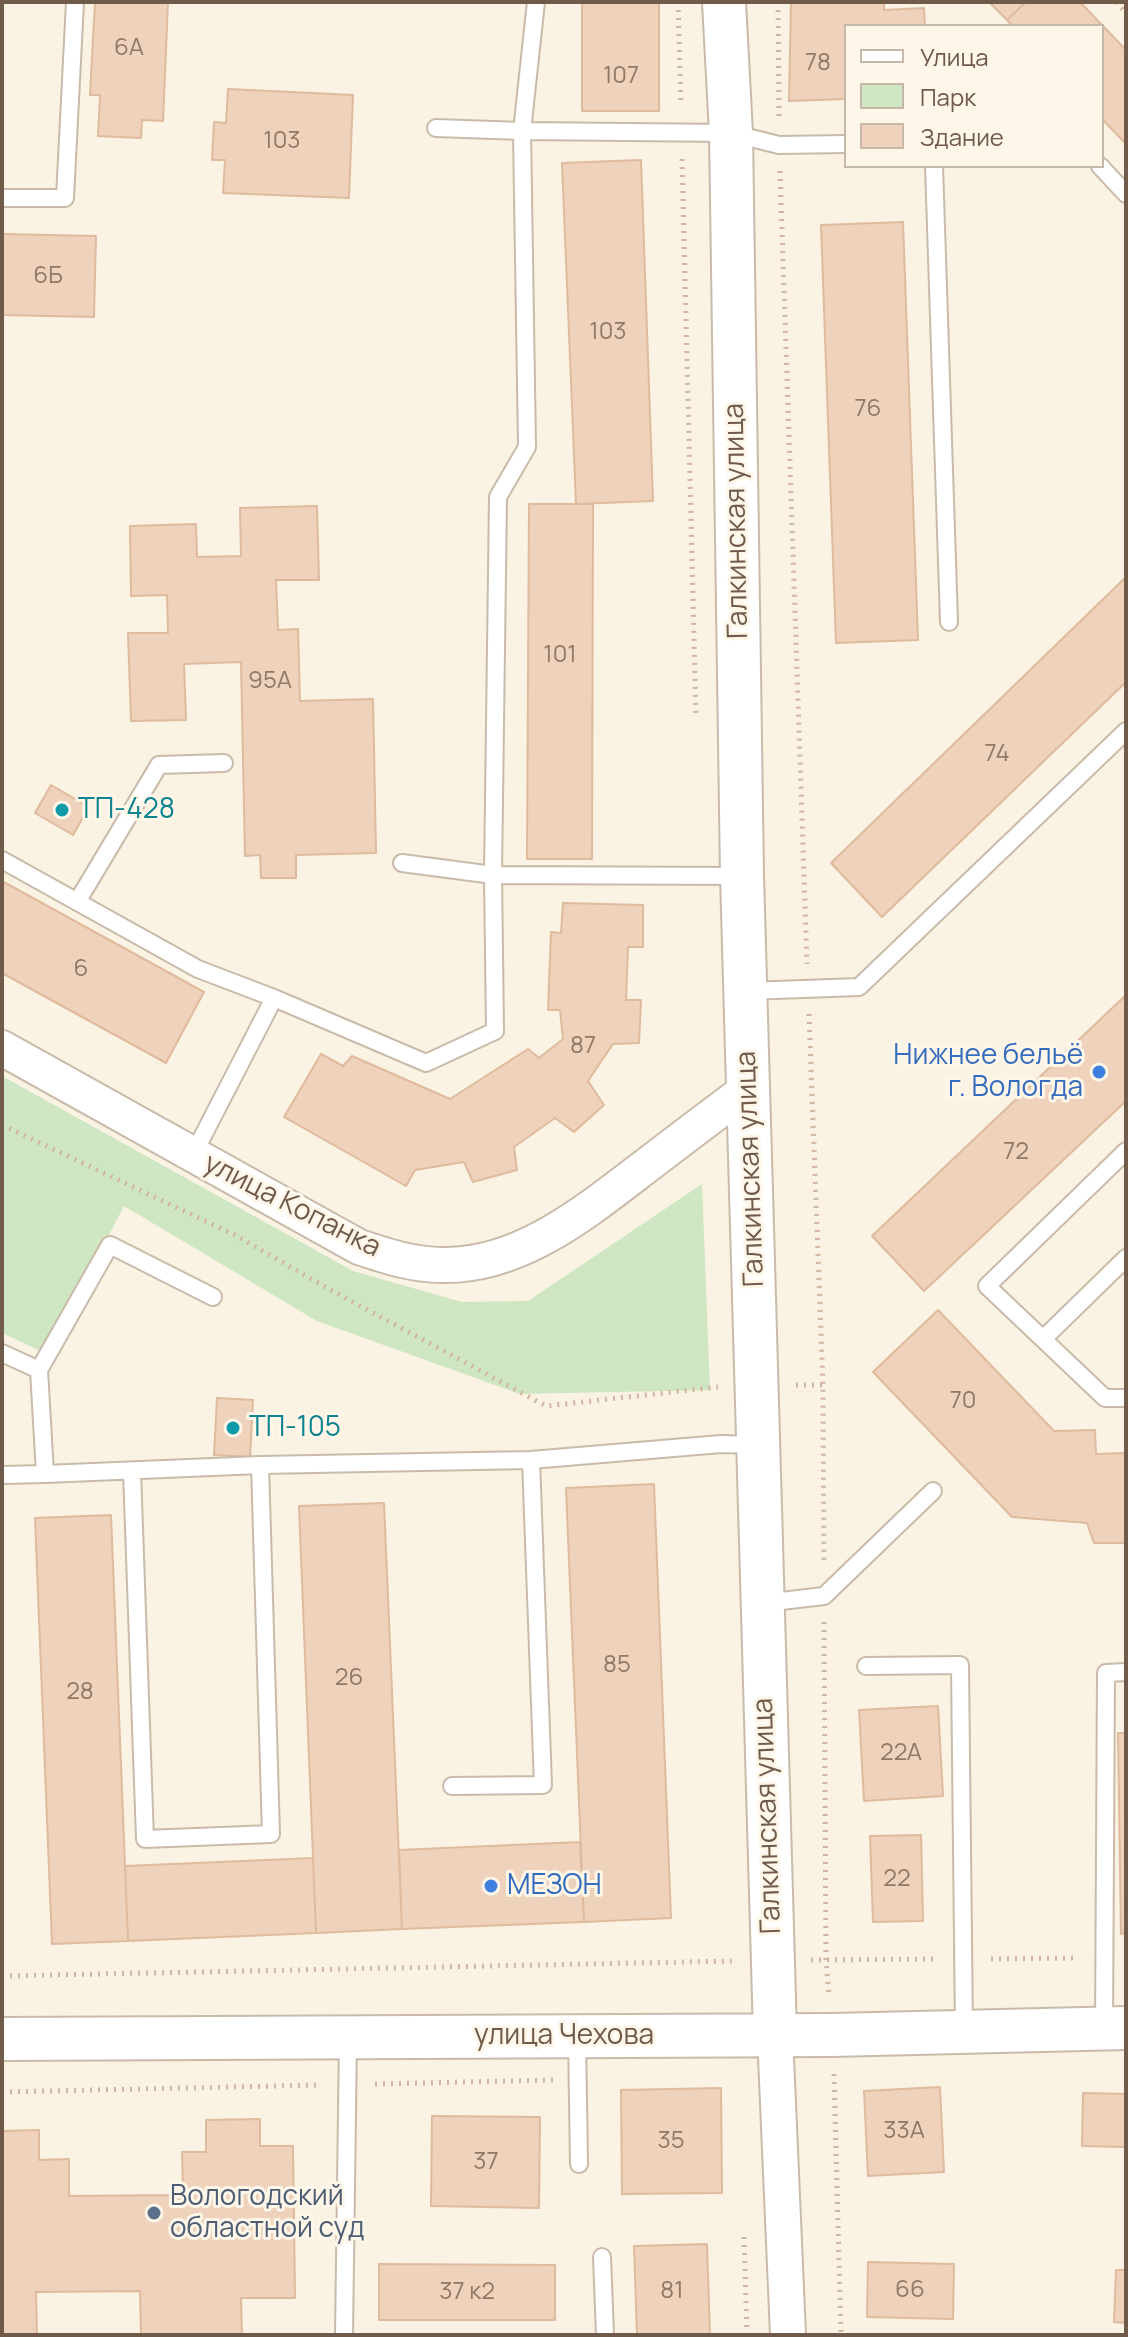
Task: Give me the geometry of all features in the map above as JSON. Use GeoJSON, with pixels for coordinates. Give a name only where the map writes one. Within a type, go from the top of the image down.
{"type":"FeatureCollection","features":[{"type":"Feature","properties":{"kind":"street","name":"Галкинская улица"},"geometry":{"type":"LineString","coordinates":[[724,2],[731,133],[742,876],[772,1958],[788,2335]]}},
{"type":"Feature","properties":{"kind":"street","name":"улица Копанка"},"geometry":{"type":"LineString","coordinates":[[2,1048],[359,1247],[402,1261],[443,1265],[487,1261],[524,1248],[586,1211],[748,1089]]}},
{"type":"Feature","properties":{"kind":"street","name":"улица Чехова"},"geometry":{"type":"LineString","coordinates":[[2,2039],[964,2033],[1115,2029]]}},
{"type":"Feature","properties":{"kind":"lane"},"geometry":{"type":"LineString","coordinates":[[2,198],[65,198],[75,2]]}},
{"type":"Feature","properties":{"kind":"lane"},"geometry":{"type":"LineString","coordinates":[[2,860],[198,969],[426,1063],[495,1031],[493,875],[498,497],[527,447],[522,131],[536,2]]}},
{"type":"Feature","properties":{"kind":"lane"},"geometry":{"type":"LineString","coordinates":[[436,128],[731,133],[779,145],[844,144]]}},
{"type":"Feature","properties":{"kind":"lane"},"geometry":{"type":"LineString","coordinates":[[934,168],[949,622]]}},
{"type":"Feature","properties":{"kind":"lane"},"geometry":{"type":"LineString","coordinates":[[1102,168],[1126,194]]}},
{"type":"Feature","properties":{"kind":"lane"},"geometry":{"type":"LineString","coordinates":[[746,991],[859,987],[1126,731]]}},
{"type":"Feature","properties":{"kind":"lane"},"geometry":{"type":"LineString","coordinates":[[77,902],[159,765],[224,763]]}},
{"type":"Feature","properties":{"kind":"lane"},"geometry":{"type":"LineString","coordinates":[[402,863],[493,875],[742,876]]}},
{"type":"Feature","properties":{"kind":"lane"},"geometry":{"type":"LineString","coordinates":[[193,1155],[274,998]]}},
{"type":"Feature","properties":{"kind":"lane"},"geometry":{"type":"LineString","coordinates":[[1126,1151],[987,1286],[1105,1398],[1126,1398]]}},
{"type":"Feature","properties":{"kind":"lane"},"geometry":{"type":"LineString","coordinates":[[45,1474],[39,1370],[110,1245],[213,1297]]}},
{"type":"Feature","properties":{"kind":"lane"},"geometry":{"type":"LineString","coordinates":[[1043,1339],[1126,1258]]}},
{"type":"Feature","properties":{"kind":"lane"},"geometry":{"type":"LineString","coordinates":[[2,1353],[39,1370]]}},
{"type":"Feature","properties":{"kind":"lane"},"geometry":{"type":"LineString","coordinates":[[2,1475],[260,1465],[531,1460],[721,1444],[758,1445]]}},
{"type":"Feature","properties":{"kind":"lane"},"geometry":{"type":"LineString","coordinates":[[452,1786],[543,1785],[531,1460]]}},
{"type":"Feature","properties":{"kind":"lane"},"geometry":{"type":"LineString","coordinates":[[132,1471],[145,1839],[271,1834],[260,1465]]}},
{"type":"Feature","properties":{"kind":"lane"},"geometry":{"type":"LineString","coordinates":[[762,1603],[824,1596],[933,1491]]}},
{"type":"Feature","properties":{"kind":"lane"},"geometry":{"type":"LineString","coordinates":[[866,1666],[960,1665],[964,2033]]}},
{"type":"Feature","properties":{"kind":"lane"},"geometry":{"type":"LineString","coordinates":[[1115,2029],[1104,1958],[1106,1673],[1126,1672]]}},
{"type":"Feature","properties":{"kind":"lane"},"geometry":{"type":"LineString","coordinates":[[577,2036],[579,2164]]}},
{"type":"Feature","properties":{"kind":"lane"},"geometry":{"type":"LineString","coordinates":[[344,2335],[348,2037]]}},
{"type":"Feature","properties":{"kind":"lane"},"geometry":{"type":"LineString","coordinates":[[602,2257],[605,2335]]}},
{"type":"Feature","properties":{"kind":"path"},"geometry":{"type":"LineString","coordinates":[[1116,2],[1126,13]]}},
{"type":"Feature","properties":{"kind":"path"},"geometry":{"type":"LineString","coordinates":[[2,1125],[235,1235],[546,1406],[721,1387]]}},
{"type":"Feature","properties":{"kind":"path"},"geometry":{"type":"LineString","coordinates":[[2,1976],[772,1958],[1104,1958]]}},
{"type":"Feature","properties":{"kind":"path"},"geometry":{"type":"LineString","coordinates":[[834,2075],[841,2335]]}},
{"type":"Feature","properties":{"kind":"green space"},"geometry":{"type":"Polygon","coordinates":[[[2,1076],[353,1271],[462,1302],[528,1301],[702,1184],[710,1390],[520,1394],[317,1321],[124,1206],[47,1354],[2,1333],[2,1076]]]}},
{"type":"Feature","properties":{"kind":"building"},"geometry":{"type":"Polygon","coordinates":[[[95,2],[168,2],[163,121],[142,120],[141,138],[98,136],[100,95],[90,95],[95,2]]]}},
{"type":"Feature","properties":{"kind":"building"},"geometry":{"type":"Polygon","coordinates":[[[582,2],[659,2],[659,111],[582,111],[582,2]]]}},
{"type":"Feature","properties":{"kind":"building"},"geometry":{"type":"Polygon","coordinates":[[[791,2],[884,2],[884,10],[924,8],[925,24],[844,24],[844,99],[789,101],[791,2]]]}},
{"type":"Feature","properties":{"kind":"building"},"geometry":{"type":"Polygon","coordinates":[[[989,2],[1026,2],[1007,20],[989,2]]]}},
{"type":"Feature","properties":{"kind":"building"},"geometry":{"type":"Polygon","coordinates":[[[1026,2],[1080,2],[1101,24],[1010,24],[1007,20],[1026,2]]]}},
{"type":"Feature","properties":{"kind":"building"},"geometry":{"type":"Polygon","coordinates":[[[1104,27],[1126,50],[1126,144],[1104,121],[1104,27]]]}},
{"type":"Feature","properties":{"kind":"building"},"geometry":{"type":"Polygon","coordinates":[[[228,89],[353,95],[349,198],[223,193],[225,160],[212,160],[214,122],[226,123],[228,89]]]}},
{"type":"Feature","properties":{"kind":"building"},"geometry":{"type":"Polygon","coordinates":[[[641,160],[653,501],[576,504],[562,163],[641,160]]]}},
{"type":"Feature","properties":{"kind":"building"},"geometry":{"type":"Polygon","coordinates":[[[903,222],[918,640],[836,643],[821,225],[903,222]]]}},
{"type":"Feature","properties":{"kind":"building"},"geometry":{"type":"Polygon","coordinates":[[[2,234],[96,236],[94,317],[2,315],[2,234]]]}},
{"type":"Feature","properties":{"kind":"building"},"geometry":{"type":"Polygon","coordinates":[[[529,504],[593,504],[592,859],[527,859],[529,504]]]}},
{"type":"Feature","properties":{"kind":"building"},"geometry":{"type":"Polygon","coordinates":[[[317,506],[319,580],[276,580],[278,630],[298,629],[300,701],[373,699],[376,853],[296,855],[296,878],[261,878],[260,855],[245,856],[241,662],[184,664],[186,720],[131,721],[128,633],[168,633],[167,595],[131,596],[130,526],[196,524],[197,557],[241,556],[240,508],[317,506]]]}},
{"type":"Feature","properties":{"kind":"building"},"geometry":{"type":"Polygon","coordinates":[[[1126,577],[1126,682],[882,917],[831,863],[1126,577]]]}},
{"type":"Feature","properties":{"kind":"building","name":"ТП-428"},"geometry":{"type":"Polygon","coordinates":[[[51,785],[89,807],[73,835],[35,813],[51,785]]]}},
{"type":"Feature","properties":{"kind":"building"},"geometry":{"type":"Polygon","coordinates":[[[2,881],[204,992],[166,1063],[2,973],[2,881]]]}},
{"type":"Feature","properties":{"kind":"building"},"geometry":{"type":"Polygon","coordinates":[[[563,903],[643,905],[643,947],[628,947],[626,1000],[641,1000],[639,1043],[613,1044],[588,1081],[604,1105],[574,1132],[555,1118],[514,1147],[517,1170],[473,1182],[464,1162],[415,1170],[406,1186],[284,1117],[321,1054],[343,1066],[352,1056],[450,1099],[528,1049],[539,1058],[563,1039],[560,1010],[548,1010],[551,932],[561,933],[563,903]]]}},
{"type":"Feature","properties":{"kind":"building"},"geometry":{"type":"Polygon","coordinates":[[[1126,995],[1126,1101],[924,1291],[872,1236],[1126,995]]]}},
{"type":"Feature","properties":{"kind":"building"},"geometry":{"type":"Polygon","coordinates":[[[938,1310],[1054,1431],[1095,1430],[1096,1454],[1126,1453],[1126,1543],[1094,1543],[1087,1523],[1012,1517],[873,1372],[938,1310]]]}},
{"type":"Feature","properties":{"kind":"building","name":"ТП-105"},"geometry":{"type":"Polygon","coordinates":[[[217,1398],[253,1400],[250,1457],[214,1455],[217,1398]]]}},
{"type":"Feature","properties":{"kind":"building"},"geometry":{"type":"Polygon","coordinates":[[[654,1484],[671,1918],[584,1922],[566,1488],[654,1484]]]}},
{"type":"Feature","properties":{"kind":"building"},"geometry":{"type":"Polygon","coordinates":[[[384,1503],[402,1929],[316,1933],[299,1506],[384,1503]]]}},
{"type":"Feature","properties":{"kind":"building"},"geometry":{"type":"Polygon","coordinates":[[[111,1515],[128,1941],[52,1944],[35,1518],[111,1515]]]}},
{"type":"Feature","properties":{"kind":"building"},"geometry":{"type":"Polygon","coordinates":[[[938,1706],[943,1796],[864,1801],[859,1710],[938,1706]]]}},
{"type":"Feature","properties":{"kind":"building"},"geometry":{"type":"Polygon","coordinates":[[[1118,1733],[1126,1733],[1126,1933],[1121,1934],[1118,1733]]]}},
{"type":"Feature","properties":{"kind":"building"},"geometry":{"type":"Polygon","coordinates":[[[921,1835],[923,1921],[873,1922],[870,1836],[921,1835]]]}},
{"type":"Feature","properties":{"kind":"building","name":"МЕЗОН"},"geometry":{"type":"Polygon","coordinates":[[[580,1842],[584,1922],[402,1929],[399,1850],[580,1842]]]}},
{"type":"Feature","properties":{"kind":"building"},"geometry":{"type":"Polygon","coordinates":[[[313,1858],[316,1933],[128,1941],[125,1866],[313,1858]]]}},
{"type":"Feature","properties":{"kind":"building"},"geometry":{"type":"Polygon","coordinates":[[[940,2087],[944,2172],[868,2176],[864,2091],[940,2087]]]}},
{"type":"Feature","properties":{"kind":"building"},"geometry":{"type":"Polygon","coordinates":[[[721,2088],[722,2193],[622,2194],[621,2090],[721,2088]]]}},
{"type":"Feature","properties":{"kind":"building"},"geometry":{"type":"Polygon","coordinates":[[[1083,2093],[1126,2094],[1126,2147],[1082,2146],[1083,2093]]]}},
{"type":"Feature","properties":{"kind":"building"},"geometry":{"type":"Polygon","coordinates":[[[432,2116],[540,2117],[539,2208],[431,2206],[432,2116]]]}},
{"type":"Feature","properties":{"kind":"building"},"geometry":{"type":"Polygon","coordinates":[[[260,2119],[260,2146],[293,2146],[295,2298],[241,2298],[242,2335],[141,2335],[140,2291],[36,2292],[37,2335],[2,2335],[2,2131],[39,2130],[39,2160],[69,2159],[69,2196],[183,2195],[182,2152],[206,2152],[206,2120],[260,2119]]]}},
{"type":"Feature","properties":{"kind":"building"},"geometry":{"type":"Polygon","coordinates":[[[707,2244],[710,2335],[637,2335],[634,2246],[707,2244]]]}},
{"type":"Feature","properties":{"kind":"building"},"geometry":{"type":"Polygon","coordinates":[[[868,2262],[954,2264],[953,2319],[867,2317],[868,2262]]]}},
{"type":"Feature","properties":{"kind":"building"},"geometry":{"type":"Polygon","coordinates":[[[379,2264],[555,2265],[555,2320],[379,2320],[379,2264]]]}},
{"type":"Feature","properties":{"kind":"building"},"geometry":{"type":"Polygon","coordinates":[[[1116,2270],[1126,2270],[1126,2323],[1114,2322],[1116,2270]]]}},
{"type":"Feature","properties":{"kind":"place","name":"ТП-428"},"geometry":{"type":"Point","coordinates":[62,810]}},
{"type":"Feature","properties":{"kind":"place","name":"Нижнее бельё г. Вологда"},"geometry":{"type":"Point","coordinates":[1099,1072]}},
{"type":"Feature","properties":{"kind":"place","name":"ТП-105"},"geometry":{"type":"Point","coordinates":[233,1428]}},
{"type":"Feature","properties":{"kind":"place","name":"МЕЗОН"},"geometry":{"type":"Point","coordinates":[491,1886]}},
{"type":"Feature","properties":{"kind":"place","name":"Вологодский областной суд"},"geometry":{"type":"Point","coordinates":[154,2213]}}]}
